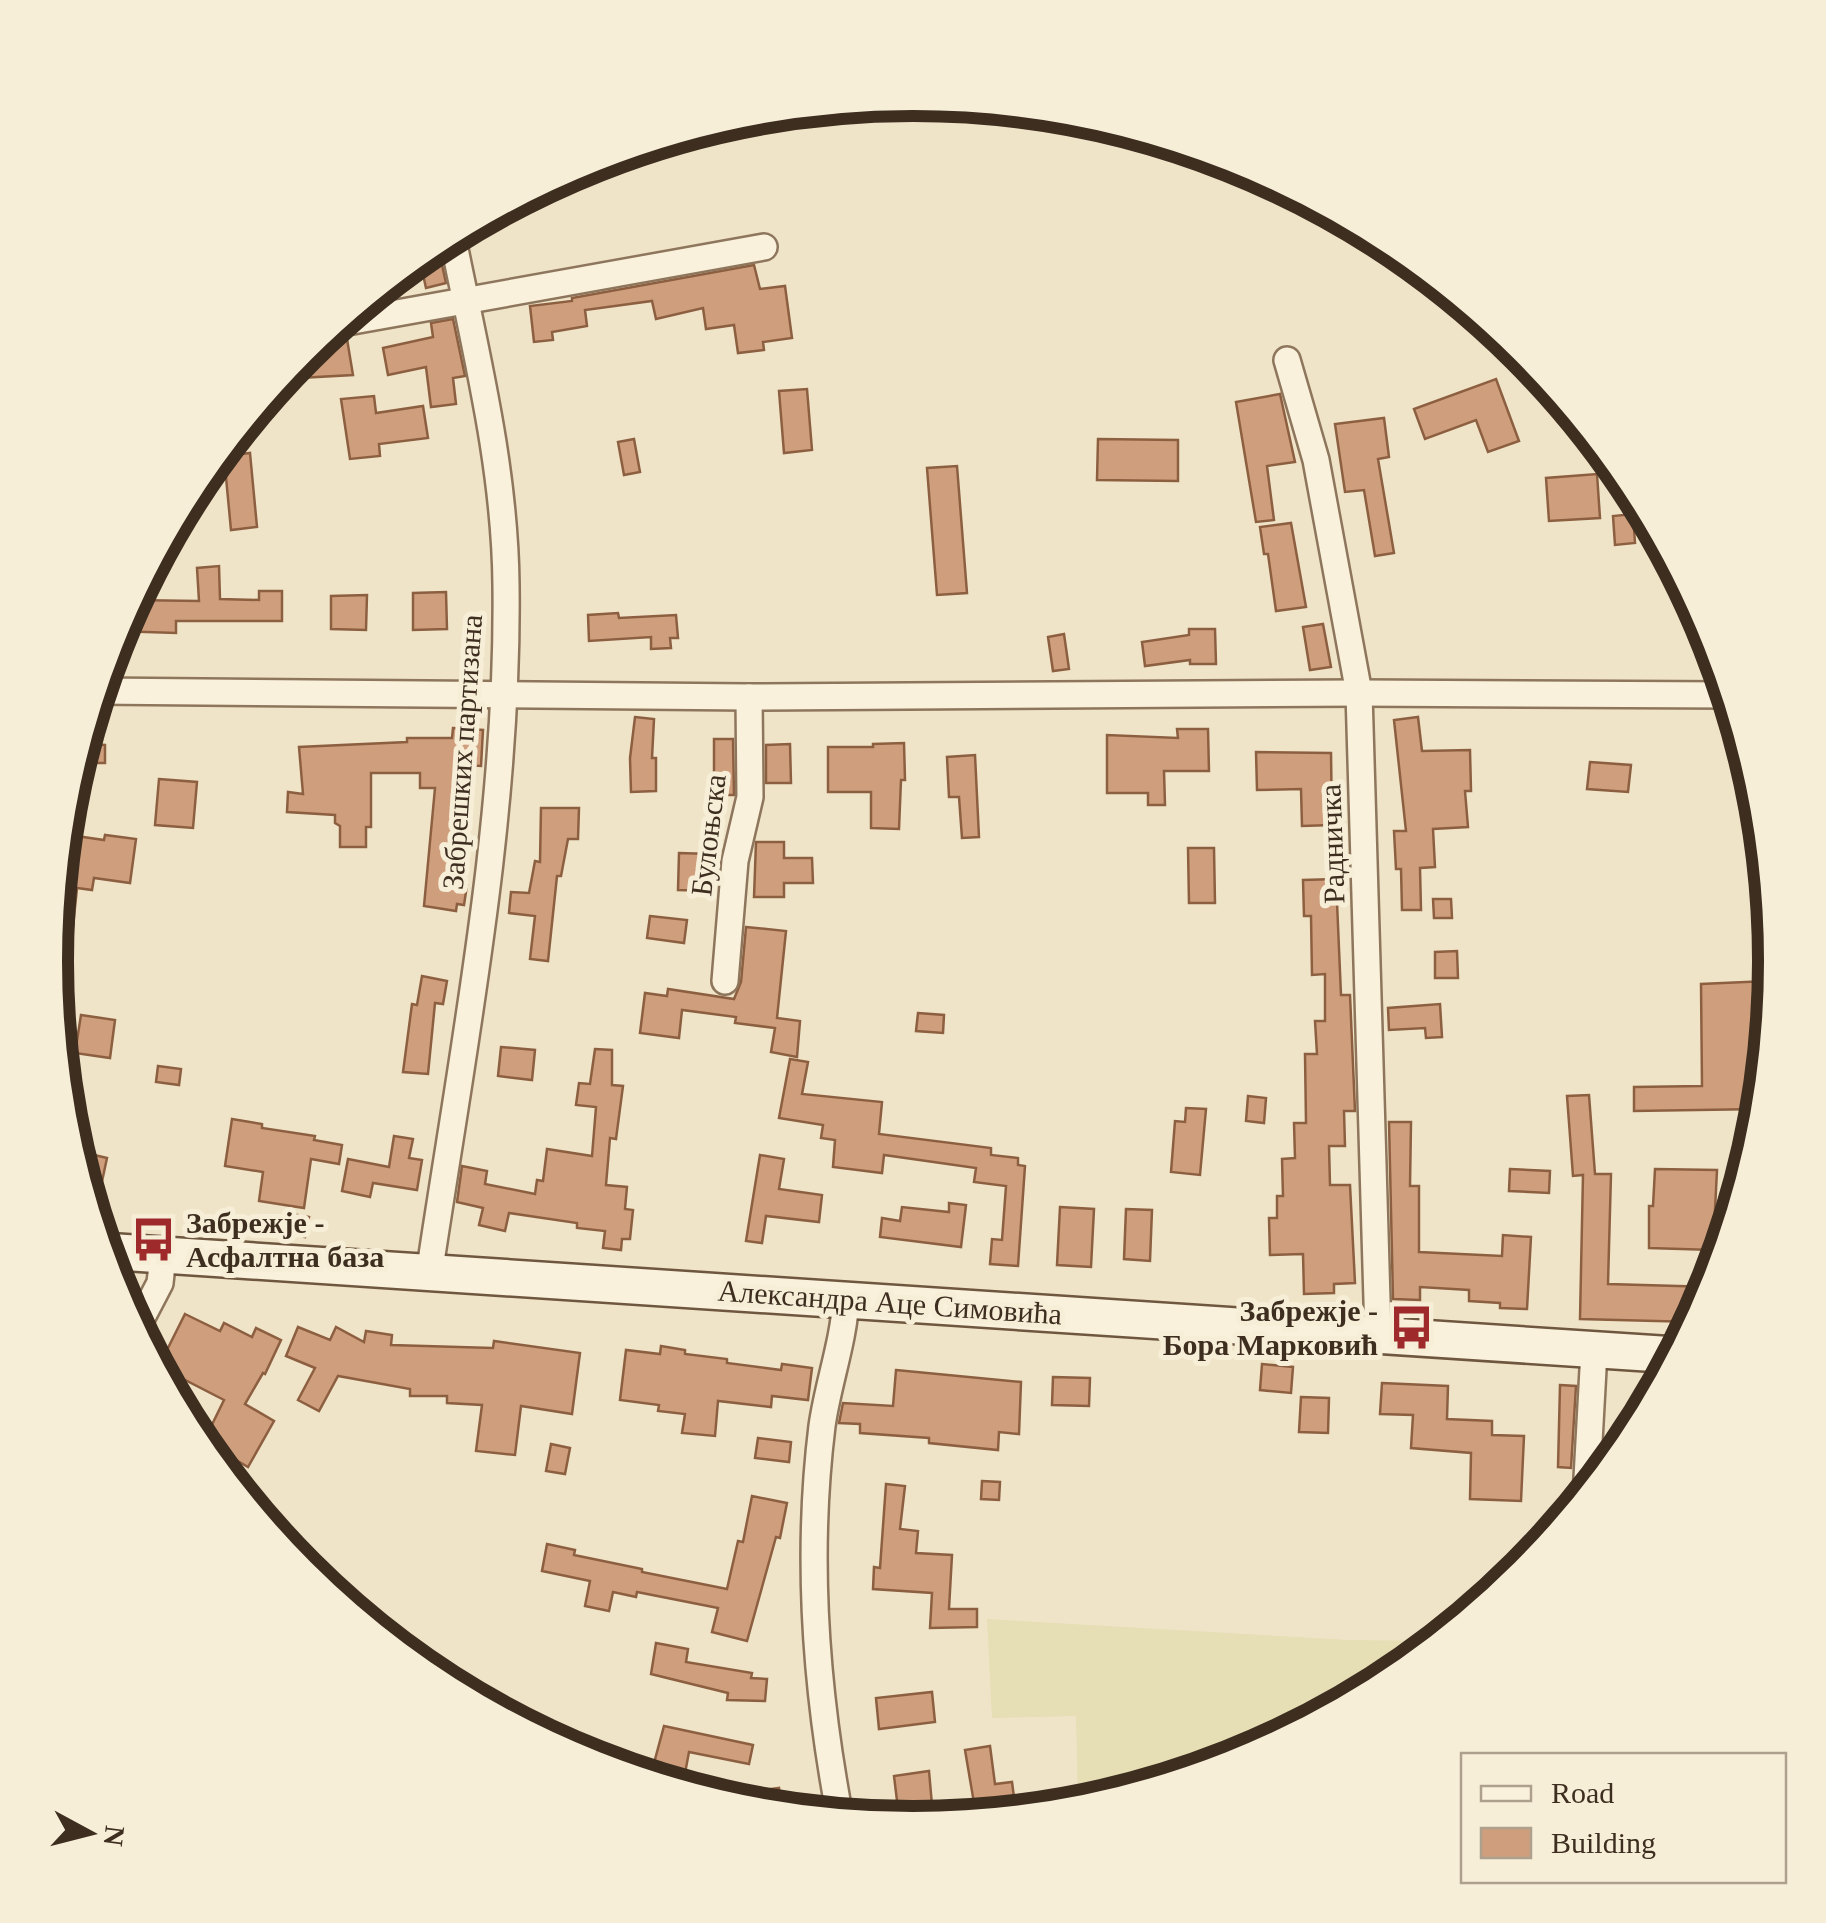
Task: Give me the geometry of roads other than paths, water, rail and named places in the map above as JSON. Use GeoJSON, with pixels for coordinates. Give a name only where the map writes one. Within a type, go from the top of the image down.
{"type":"FeatureCollection","features":[{"type":"Feature","properties":{"kind":"street"},"geometry":{"type":"LineString","coordinates":[[377,309],[465,301],[764,246]]}},
{"type":"Feature","properties":{"kind":"street","name":"Забрешких партизана"},"geometry":{"type":"LineString","coordinates":[[429,1275],[487,884],[499,784],[504,693],[506,582],[500,491],[482,375],[455,250]]}},
{"type":"Feature","properties":{"kind":"street","name":"Радничка"},"geometry":{"type":"LineString","coordinates":[[1287,360],[1316,460],[1359,693],[1378,1334]]}},
{"type":"Feature","properties":{"kind":"street"},"geometry":{"type":"LineString","coordinates":[[111,692],[749,697],[1715,695]]}},
{"type":"Feature","properties":{"kind":"street","name":"Булоњска"},"geometry":{"type":"LineString","coordinates":[[726,982],[735,860],[750,797],[749,697]]}},
{"type":"Feature","properties":{"kind":"street","name":"Александра Аце Симовића"},"geometry":{"type":"LineString","coordinates":[[119,1252],[1661,1354]]}},
{"type":"Feature","properties":{"kind":"street"},"geometry":{"type":"LineString","coordinates":[[145,1313],[160,1283],[163,1256]]}},
{"type":"Feature","properties":{"kind":"street"},"geometry":{"type":"LineString","coordinates":[[838,1803],[822,1692],[816,1493],[823,1424],[846,1298]]}},
{"type":"Feature","properties":{"kind":"street"},"geometry":{"type":"LineString","coordinates":[[1587,1471],[1594,1351]]}},
{"type":"Feature","properties":{"kind":"place","name":"Забрежје - Асфалтна база"},"geometry":{"type":"Point","coordinates":[153,1239]}},
{"type":"Feature","properties":{"kind":"place","name":"Забрежје - Бора Марковић"},"geometry":{"type":"Point","coordinates":[1411,1327]}}]}
